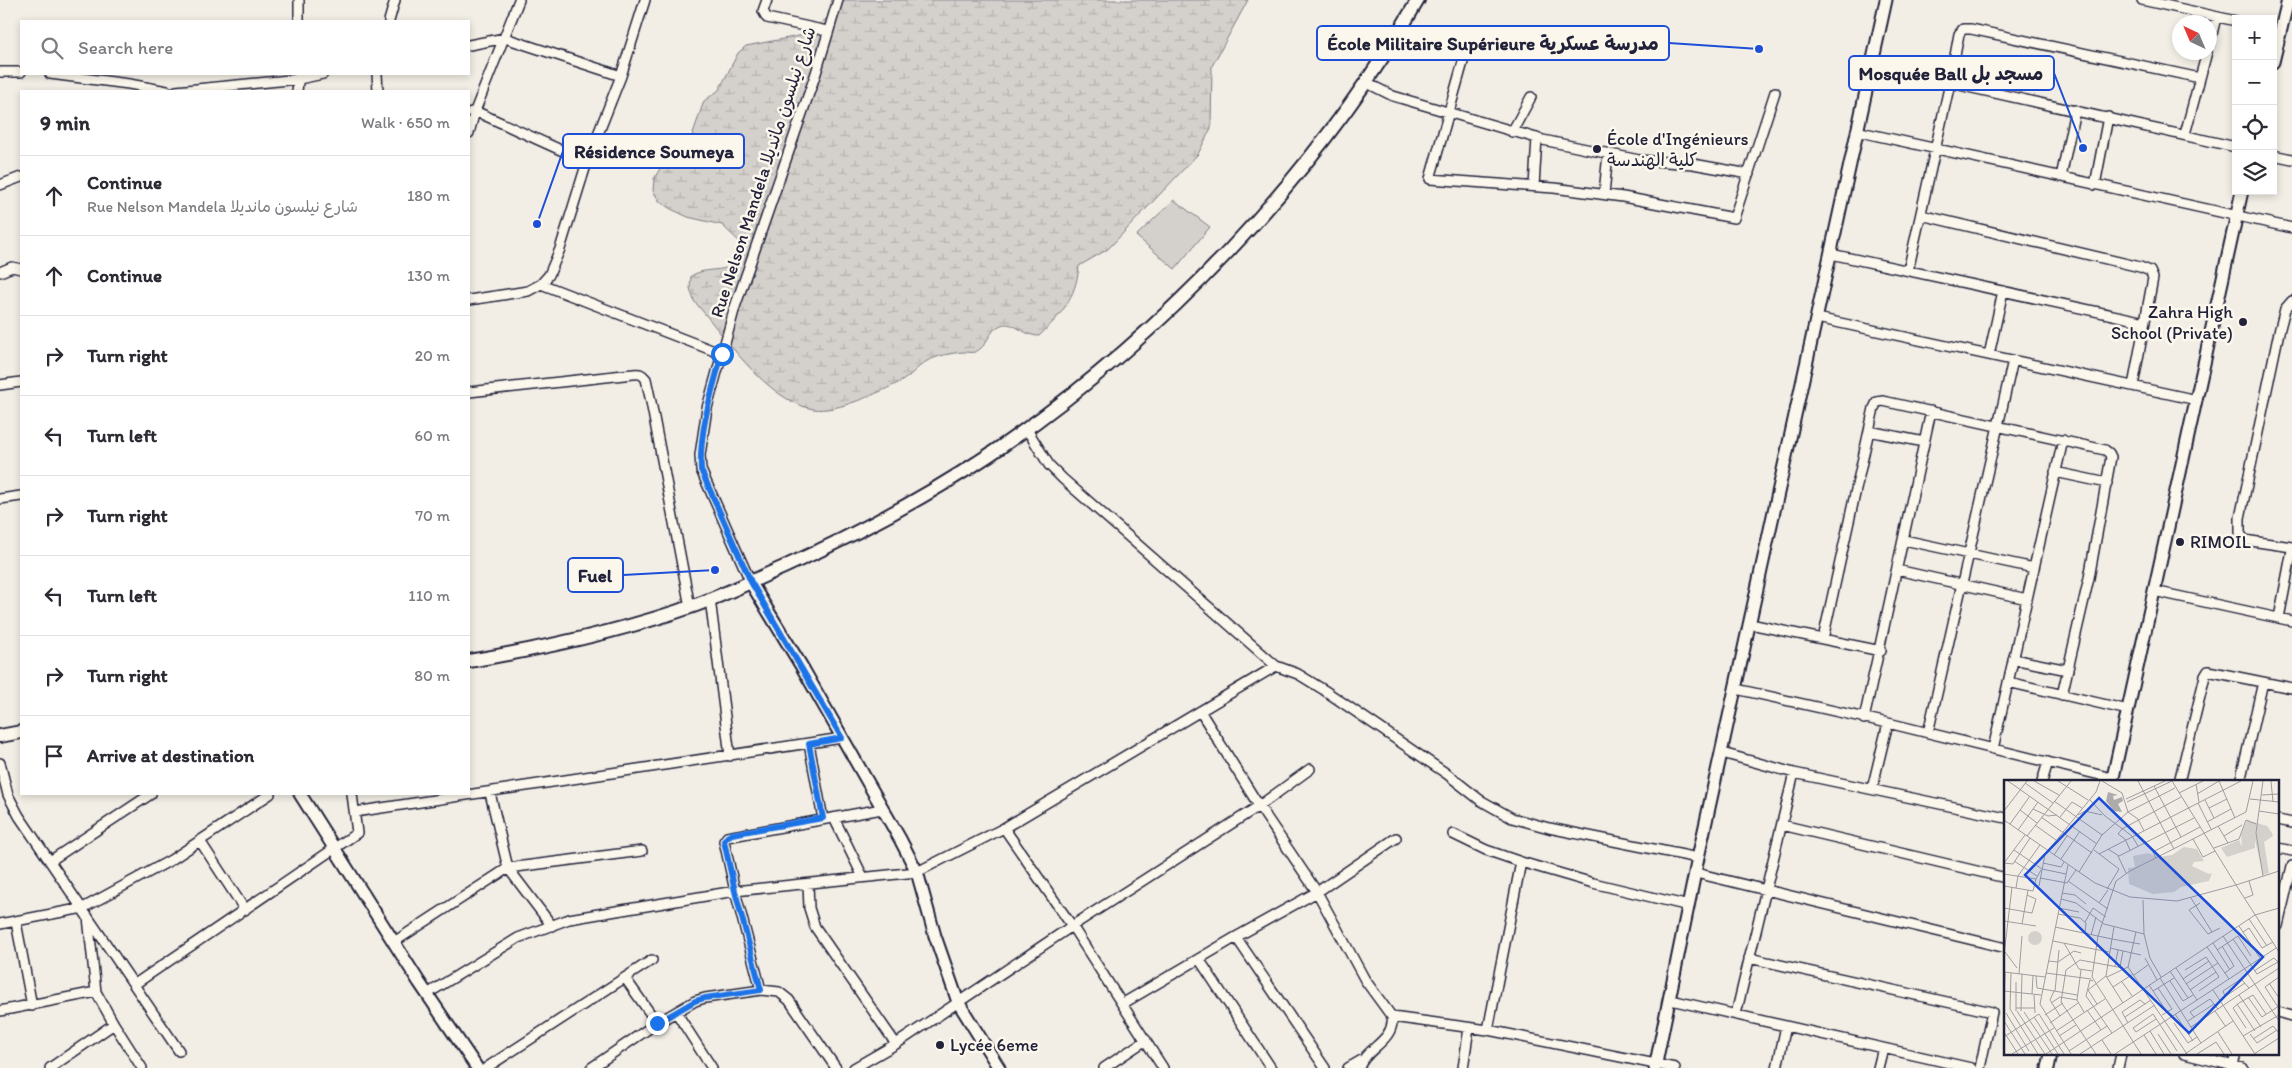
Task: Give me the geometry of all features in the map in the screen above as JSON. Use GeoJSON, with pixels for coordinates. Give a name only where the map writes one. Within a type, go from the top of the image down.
{"type":"FeatureCollection","features":[{"type":"Feature","properties":{"kind":"main road"},"geometry":{"type":"LineString","coordinates":[[470,661],[565,642],[690,607],[751,582],[847,537],[913,502],[982,460],[1061,403],[1135,340],[1213,267],[1281,194],[1315,151],[1365,82],[1418,0]]}},
{"type":"Feature","properties":{"kind":"main road"},"geometry":{"type":"LineString","coordinates":[[0,736],[20,732]]}},
{"type":"Feature","properties":{"kind":"street"},"geometry":{"type":"LineString","coordinates":[[298,20],[300,0]]}},
{"type":"Feature","properties":{"kind":"street"},"geometry":{"type":"LineString","coordinates":[[389,20],[395,0]]}},
{"type":"Feature","properties":{"kind":"street"},"geometry":{"type":"LineString","coordinates":[[470,127],[472,112],[505,38],[519,0]]}},
{"type":"Feature","properties":{"kind":"street"},"geometry":{"type":"LineString","coordinates":[[470,300],[528,291],[541,284],[549,275],[560,249],[588,162],[621,76],[645,0]]}},
{"type":"Feature","properties":{"kind":"street"},"geometry":{"type":"LineString","coordinates":[[766,0],[763,11],[767,18],[827,31]]}},
{"type":"Feature","properties":{"kind":"street","name":"Rue Nelson Mandela شارع نيلسون مانديلا"},"geometry":{"type":"LineString","coordinates":[[751,582],[701,470],[700,455],[707,408],[734,307],[816,73],[827,31],[838,0]]}},
{"type":"Feature","properties":{"kind":"street"},"geometry":{"type":"LineString","coordinates":[[1655,1066],[1671,1000],[1698,858],[1818,318],[1856,131],[1886,0]]}},
{"type":"Feature","properties":{"kind":"street"},"geometry":{"type":"LineString","coordinates":[[2142,0],[2207,15]]}},
{"type":"Feature","properties":{"kind":"street"},"geometry":{"type":"LineString","coordinates":[[2277,30],[2288,0]]}},
{"type":"Feature","properties":{"kind":"street"},"geometry":{"type":"LineString","coordinates":[[2217,17],[2232,20]]}},
{"type":"Feature","properties":{"kind":"street"},"geometry":{"type":"LineString","coordinates":[[1908,271],[1950,83],[1959,34],[1963,29],[1971,29],[2200,78]]}},
{"type":"Feature","properties":{"kind":"street"},"geometry":{"type":"LineString","coordinates":[[470,45],[505,38],[621,76]]}},
{"type":"Feature","properties":{"kind":"street"},"geometry":{"type":"LineString","coordinates":[[1465,54],[1430,179],[1534,186],[1604,194],[1734,218],[1775,92]]}},
{"type":"Feature","properties":{"kind":"street"},"geometry":{"type":"LineString","coordinates":[[2185,134],[2205,60]]}},
{"type":"Feature","properties":{"kind":"street"},"geometry":{"type":"LineString","coordinates":[[0,72],[20,72]]}},
{"type":"Feature","properties":{"kind":"street"},"geometry":{"type":"LineString","coordinates":[[57,75],[160,90]]}},
{"type":"Feature","properties":{"kind":"street"},"geometry":{"type":"LineString","coordinates":[[377,75],[378,90]]}},
{"type":"Feature","properties":{"kind":"street"},"geometry":{"type":"LineString","coordinates":[[184,90],[299,76],[297,90]]}},
{"type":"Feature","properties":{"kind":"street"},"geometry":{"type":"LineString","coordinates":[[1365,82],[1393,96],[1512,132],[1639,160],[1693,164],[1748,174]]}},
{"type":"Feature","properties":{"kind":"street"},"geometry":{"type":"LineString","coordinates":[[1950,83],[2232,146]]}},
{"type":"Feature","properties":{"kind":"street"},"geometry":{"type":"LineString","coordinates":[[1512,132],[1531,97]]}},
{"type":"Feature","properties":{"kind":"street"},"geometry":{"type":"LineString","coordinates":[[2062,177],[2076,110]]}},
{"type":"Feature","properties":{"kind":"street"},"geometry":{"type":"LineString","coordinates":[[472,112],[588,162]]}},
{"type":"Feature","properties":{"kind":"street"},"geometry":{"type":"LineString","coordinates":[[2095,185],[2108,117]]}},
{"type":"Feature","properties":{"kind":"street"},"geometry":{"type":"LineString","coordinates":[[1856,131],[2292,228]]}},
{"type":"Feature","properties":{"kind":"street"},"geometry":{"type":"LineString","coordinates":[[1534,186],[1537,138]]}},
{"type":"Feature","properties":{"kind":"street"},"geometry":{"type":"LineString","coordinates":[[1604,194],[1608,153]]}},
{"type":"Feature","properties":{"kind":"street"},"geometry":{"type":"LineString","coordinates":[[2277,156],[2292,159]]}},
{"type":"Feature","properties":{"kind":"street"},"geometry":{"type":"LineString","coordinates":[[0,185],[20,177]]}},
{"type":"Feature","properties":{"kind":"street"},"geometry":{"type":"LineString","coordinates":[[1736,689],[1993,748],[2112,780],[2241,195]]}},
{"type":"Feature","properties":{"kind":"street"},"geometry":{"type":"LineString","coordinates":[[1920,214],[2145,269],[2150,272],[2153,278],[2133,386]]}},
{"type":"Feature","properties":{"kind":"street"},"geometry":{"type":"LineString","coordinates":[[1830,254],[2144,322]]}},
{"type":"Feature","properties":{"kind":"street"},"geometry":{"type":"LineString","coordinates":[[0,272],[12,267],[20,268]]}},
{"type":"Feature","properties":{"kind":"street"},"geometry":{"type":"LineString","coordinates":[[541,284],[722,354]]}},
{"type":"Feature","properties":{"kind":"street"},"geometry":{"type":"LineString","coordinates":[[1988,355],[2003,292]]}},
{"type":"Feature","properties":{"kind":"street"},"geometry":{"type":"LineString","coordinates":[[2278,618],[2292,549],[2244,540],[2240,533],[2240,518],[2279,332],[2285,310],[2292,301]]}},
{"type":"Feature","properties":{"kind":"street"},"geometry":{"type":"LineString","coordinates":[[1818,318],[2197,400]]}},
{"type":"Feature","properties":{"kind":"street"},"geometry":{"type":"LineString","coordinates":[[1928,733],[2013,360]]}},
{"type":"Feature","properties":{"kind":"street"},"geometry":{"type":"LineString","coordinates":[[470,392],[640,373],[644,376],[650,394],[690,607]]}},
{"type":"Feature","properties":{"kind":"street"},"geometry":{"type":"LineString","coordinates":[[0,385],[20,382]]}},
{"type":"Feature","properties":{"kind":"street"},"geometry":{"type":"LineString","coordinates":[[1823,639],[1874,408],[1877,402],[1883,401],[2062,440],[2109,452],[2111,457],[2062,695]]}},
{"type":"Feature","properties":{"kind":"street"},"geometry":{"type":"LineString","coordinates":[[1864,719],[1898,570],[1931,411]]}},
{"type":"Feature","properties":{"kind":"street"},"geometry":{"type":"LineString","coordinates":[[1026,428],[1049,465],[1276,666],[1298,674],[1324,690],[1447,774],[1480,800],[1512,818],[1549,828],[1698,858]]}},
{"type":"Feature","properties":{"kind":"street"},"geometry":{"type":"LineString","coordinates":[[1869,431],[1924,442]]}},
{"type":"Feature","properties":{"kind":"street"},"geometry":{"type":"LineString","coordinates":[[1993,748],[2062,440]]}},
{"type":"Feature","properties":{"kind":"street"},"geometry":{"type":"LineString","coordinates":[[2055,472],[2107,483]]}},
{"type":"Feature","properties":{"kind":"street"},"geometry":{"type":"LineString","coordinates":[[0,500],[20,496]]}},
{"type":"Feature","properties":{"kind":"street"},"geometry":{"type":"LineString","coordinates":[[1904,540],[2034,568]]}},
{"type":"Feature","properties":{"kind":"street"},"geometry":{"type":"LineString","coordinates":[[1898,570],[2027,599]]}},
{"type":"Feature","properties":{"kind":"street"},"geometry":{"type":"LineString","coordinates":[[751,582],[917,872],[937,943],[958,1002],[999,1068]]}},
{"type":"Feature","properties":{"kind":"street"},"geometry":{"type":"LineString","coordinates":[[2154,591],[2292,622]]}},
{"type":"Feature","properties":{"kind":"street"},"geometry":{"type":"LineString","coordinates":[[710,599],[730,756]]}},
{"type":"Feature","properties":{"kind":"street"},"geometry":{"type":"LineString","coordinates":[[1750,624],[1880,651]]}},
{"type":"Feature","properties":{"kind":"street"},"geometry":{"type":"LineString","coordinates":[[2013,659],[2068,670]]}},
{"type":"Feature","properties":{"kind":"street"},"geometry":{"type":"LineString","coordinates":[[427,994],[518,938],[569,919],[735,891],[917,872],[1004,828],[1276,666]]}},
{"type":"Feature","properties":{"kind":"street"},"geometry":{"type":"LineString","coordinates":[[2179,780],[2198,700],[2208,671],[2292,688]]}},
{"type":"Feature","properties":{"kind":"street"},"geometry":{"type":"LineString","coordinates":[[2008,682],[2128,710]]}},
{"type":"Feature","properties":{"kind":"street"},"geometry":{"type":"LineString","coordinates":[[2240,780],[2262,682]]}},
{"type":"Feature","properties":{"kind":"street"},"geometry":{"type":"LineString","coordinates":[[1200,711],[1259,806],[1318,892],[1365,980],[1392,1017],[1393,1025],[1387,1037],[1361,1064],[1348,1068]]}},
{"type":"Feature","properties":{"kind":"street"},"geometry":{"type":"LineString","coordinates":[[1872,789],[1888,723]]}},
{"type":"Feature","properties":{"kind":"street"},"geometry":{"type":"LineString","coordinates":[[470,795],[842,738]]}},
{"type":"Feature","properties":{"kind":"street"},"geometry":{"type":"LineString","coordinates":[[809,744],[823,818]]}},
{"type":"Feature","properties":{"kind":"street"},"geometry":{"type":"LineString","coordinates":[[1722,753],[1794,773],[2004,818]]}},
{"type":"Feature","properties":{"kind":"street"},"geometry":{"type":"LineString","coordinates":[[2043,780],[2048,762]]}},
{"type":"Feature","properties":{"kind":"street"},"geometry":{"type":"LineString","coordinates":[[0,763],[4,784],[13,806],[179,1051]]}},
{"type":"Feature","properties":{"kind":"street"},"geometry":{"type":"LineString","coordinates":[[854,1068],[896,1044],[1072,926],[1259,806],[1310,769]]}},
{"type":"Feature","properties":{"kind":"street"},"geometry":{"type":"LineString","coordinates":[[1736,1014],[1794,773]]}},
{"type":"Feature","properties":{"kind":"street"},"geometry":{"type":"LineString","coordinates":[[490,792],[508,868],[552,926]]}},
{"type":"Feature","properties":{"kind":"street"},"geometry":{"type":"LineString","coordinates":[[50,861],[149,795]]}},
{"type":"Feature","properties":{"kind":"street"},"geometry":{"type":"LineString","coordinates":[[0,924],[85,911],[200,841],[269,795]]}},
{"type":"Feature","properties":{"kind":"street"},"geometry":{"type":"LineString","coordinates":[[301,795],[476,1068]]}},
{"type":"Feature","properties":{"kind":"street"},"geometry":{"type":"LineString","coordinates":[[135,984],[357,834],[352,795]]}},
{"type":"Feature","properties":{"kind":"street"},"geometry":{"type":"LineString","coordinates":[[355,812],[470,795]]}},
{"type":"Feature","properties":{"kind":"street"},"geometry":{"type":"LineString","coordinates":[[761,990],[724,841],[727,837],[823,818],[834,818],[882,809]]}},
{"type":"Feature","properties":{"kind":"street"},"geometry":{"type":"LineString","coordinates":[[834,818],[863,877]]}},
{"type":"Feature","properties":{"kind":"street"},"geometry":{"type":"LineString","coordinates":[[1782,825],[2004,878]]}},
{"type":"Feature","properties":{"kind":"street"},"geometry":{"type":"LineString","coordinates":[[1004,828],[1072,926],[1163,1068]]}},
{"type":"Feature","properties":{"kind":"street"},"geometry":{"type":"LineString","coordinates":[[1453,834],[1486,850],[1521,862],[1593,883],[1689,906]]}},
{"type":"Feature","properties":{"kind":"street"},"geometry":{"type":"LineString","coordinates":[[1122,1004],[1236,937],[1318,892],[1396,838]]}},
{"type":"Feature","properties":{"kind":"street"},"geometry":{"type":"LineString","coordinates":[[200,841],[245,910]]}},
{"type":"Feature","properties":{"kind":"street"},"geometry":{"type":"LineString","coordinates":[[394,942],[508,868],[642,851]]}},
{"type":"Feature","properties":{"kind":"street"},"geometry":{"type":"LineString","coordinates":[[1488,1030],[1521,862]]}},
{"type":"Feature","properties":{"kind":"street"},"geometry":{"type":"LineString","coordinates":[[2280,917],[2292,866]]}},
{"type":"Feature","properties":{"kind":"street"},"geometry":{"type":"LineString","coordinates":[[1696,873],[2004,948]]}},
{"type":"Feature","properties":{"kind":"street"},"geometry":{"type":"LineString","coordinates":[[808,884],[809,908],[815,927],[896,1044]]}},
{"type":"Feature","properties":{"kind":"street"},"geometry":{"type":"LineString","coordinates":[[85,911],[96,992],[142,1068]]}},
{"type":"Feature","properties":{"kind":"street"},"geometry":{"type":"LineString","coordinates":[[16,922],[32,1006]]}},
{"type":"Feature","properties":{"kind":"street"},"geometry":{"type":"LineString","coordinates":[[1236,937],[1324,1068]]}},
{"type":"Feature","properties":{"kind":"street"},"geometry":{"type":"LineString","coordinates":[[1749,958],[1992,1012],[1980,1068]]}},
{"type":"Feature","properties":{"kind":"street"},"geometry":{"type":"LineString","coordinates":[[1199,959],[1271,1068]]}},
{"type":"Feature","properties":{"kind":"street"},"geometry":{"type":"LineString","coordinates":[[486,1068],[652,960]]}},
{"type":"Feature","properties":{"kind":"street"},"geometry":{"type":"LineString","coordinates":[[624,978],[657,1023]]}},
{"type":"Feature","properties":{"kind":"street"},"geometry":{"type":"LineString","coordinates":[[597,1066],[657,1023],[705,998],[761,990],[779,992],[789,1000],[836,1068]]}},
{"type":"Feature","properties":{"kind":"street"},"geometry":{"type":"LineString","coordinates":[[0,1011],[96,992]]}},
{"type":"Feature","properties":{"kind":"street"},"geometry":{"type":"LineString","coordinates":[[1671,1000],[1971,1068]]}},
{"type":"Feature","properties":{"kind":"street"},"geometry":{"type":"LineString","coordinates":[[676,1012],[712,1068]]}},
{"type":"Feature","properties":{"kind":"street"},"geometry":{"type":"LineString","coordinates":[[1392,1017],[1488,1030],[1655,1066],[1675,1068]]}},
{"type":"Feature","properties":{"kind":"street"},"geometry":{"type":"LineString","coordinates":[[50,1068],[114,1024]]}},
{"type":"Feature","properties":{"kind":"street"},"geometry":{"type":"LineString","coordinates":[[1777,1068],[1786,1026]]}},
{"type":"Feature","properties":{"kind":"street"},"geometry":{"type":"LineString","coordinates":[[1463,1068],[1469,1028]]}},
{"type":"Feature","properties":{"kind":"street"},"geometry":{"type":"LineString","coordinates":[[1104,1068],[1146,1040]]}},
{"type":"Feature","properties":{"kind":"street"},"geometry":{"type":"LineString","coordinates":[[1878,1068],[1883,1048]]}},
{"type":"Feature","properties":{"kind":"street"},"geometry":{"type":"LineString","coordinates":[[2203,1056],[2243,1068]]}},
{"type":"Feature","properties":{"kind":"street"},"geometry":{"type":"LineString","coordinates":[[2233,1066],[2236,1056]]}},
{"type":"Feature","properties":{"kind":"green space"},"geometry":{"type":"Polygon","coordinates":[[[844,0],[1248,0],[1212,66],[1211,128],[1198,154],[1108,249],[1079,266],[1071,297],[1061,313],[1039,336],[1028,334],[1015,326],[1001,325],[993,331],[983,346],[975,352],[954,353],[935,358],[923,363],[904,380],[870,396],[833,408],[813,409],[795,403],[762,380],[747,365],[694,301],[690,288],[691,276],[699,272],[730,267],[736,263],[743,245],[722,225],[688,217],[671,209],[660,202],[653,191],[654,179],[666,158],[673,150],[684,144],[692,136],[704,101],[719,90],[738,53],[746,46],[804,35],[833,14],[844,0]]]}},
{"type":"Feature","properties":{"kind":"green space"},"geometry":{"type":"Polygon","coordinates":[[[1174,200],[1210,227],[1175,269],[1136,236],[1174,200]]]}},
{"type":"Feature","properties":{"kind":"place","name":"École Militaire Supérieure مدرسة عسكرية"},"geometry":{"type":"Point","coordinates":[1759,49]}},
{"type":"Feature","properties":{"kind":"place","name":"Mosquée Ball مسجد بل"},"geometry":{"type":"Point","coordinates":[2083,148]}},
{"type":"Feature","properties":{"kind":"place","name":"École d'Ingénieurs كلية الهندسة"},"geometry":{"type":"Point","coordinates":[1597,149]}},
{"type":"Feature","properties":{"kind":"place","name":"Résidence Soumeya"},"geometry":{"type":"Point","coordinates":[537,224]}},
{"type":"Feature","properties":{"kind":"place","name":"Zahra High School (Private)"},"geometry":{"type":"Point","coordinates":[2243,322]}},
{"type":"Feature","properties":{"kind":"place","name":"RIMOIL"},"geometry":{"type":"Point","coordinates":[2180,542]}},
{"type":"Feature","properties":{"kind":"place","name":"Fuel"},"geometry":{"type":"Point","coordinates":[715,570]}},
{"type":"Feature","properties":{"kind":"place","name":"Lycée 6eme"},"geometry":{"type":"Point","coordinates":[940,1045]}},
{"type":"Feature","properties":{"kind":"route"},"geometry":{"type":"LineString","coordinates":[[657,1023],[695,1001],[761,990],[724,841],[732,834],[804,823],[823,818],[809,744],[842,738],[751,582],[701,470],[700,455],[707,408],[722,354]]}}]}
